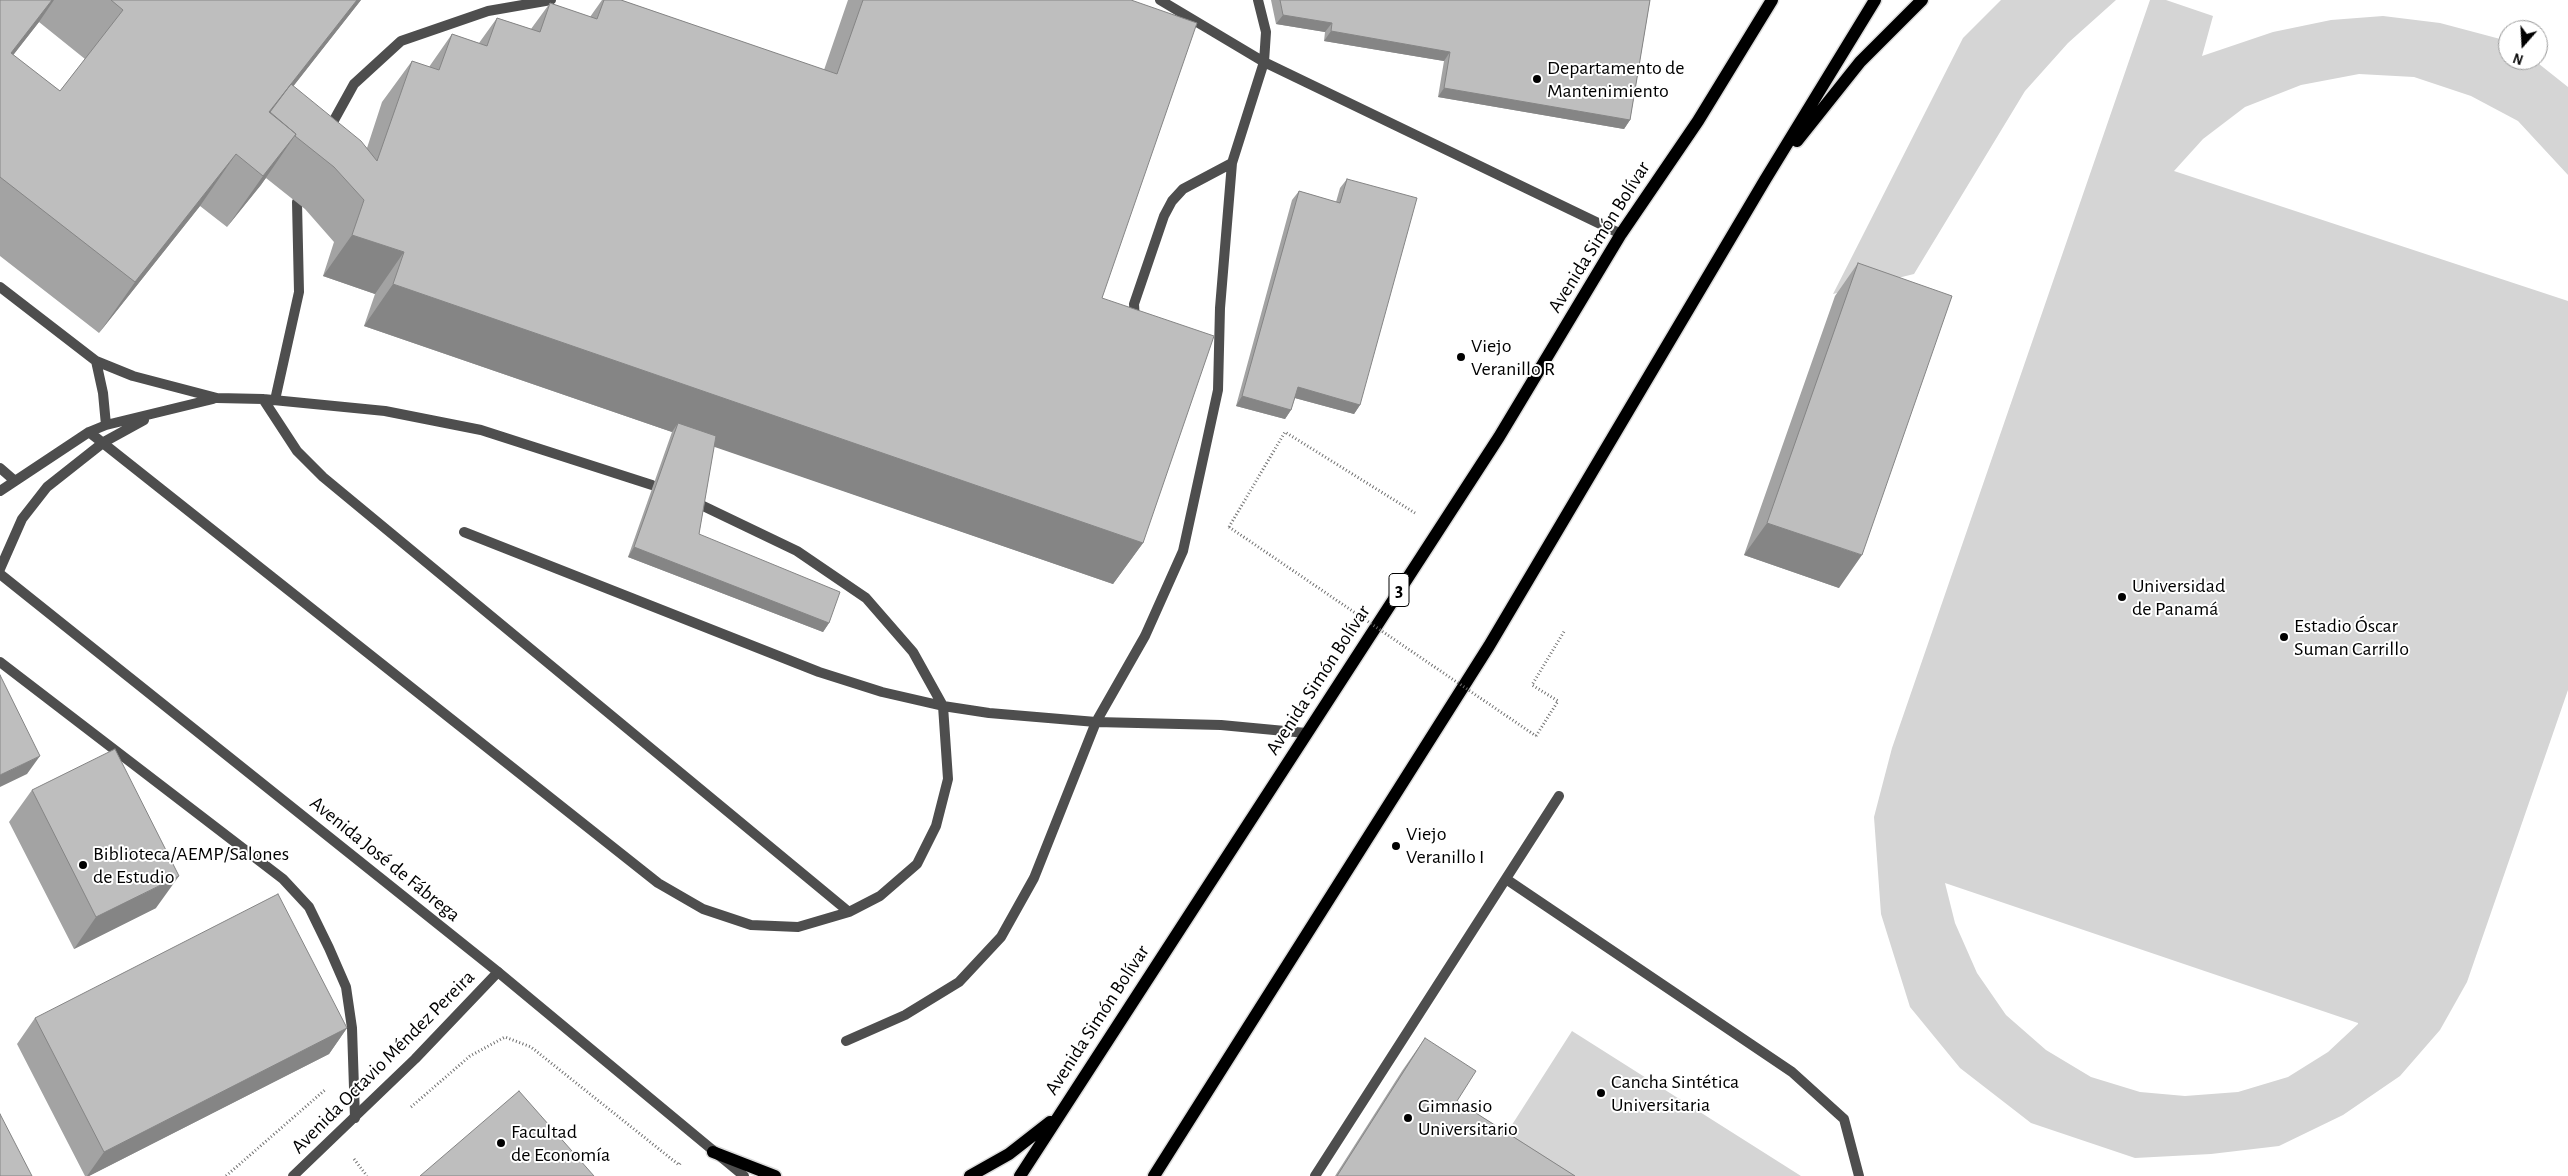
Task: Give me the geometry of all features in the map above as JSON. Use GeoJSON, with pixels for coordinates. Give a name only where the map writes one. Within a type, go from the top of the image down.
{"type":"FeatureCollection","features":[{"type":"Feature","properties":{"kind":"main road","name":"Avenida Simón Bolívar"},"geometry":{"type":"LineString","coordinates":[[1020,1176],[1499,437],[1620,234],[1698,121],[1772,0]]}},
{"type":"Feature","properties":{"kind":"main road"},"geometry":{"type":"LineString","coordinates":[[1154,1176],[1490,646],[1765,180],[1875,0]]}},
{"type":"Feature","properties":{"kind":"main road"},"geometry":{"type":"LineString","coordinates":[[1765,180],[1860,62],[1922,0]]}},
{"type":"Feature","properties":{"kind":"main road"},"geometry":{"type":"LineString","coordinates":[[970,1176],[1009,1154],[1058,1116]]}},
{"type":"Feature","properties":{"kind":"main road"},"geometry":{"type":"LineString","coordinates":[[713,1152],[775,1176]]}},
{"type":"Feature","properties":{"kind":"street"},"geometry":{"type":"LineString","coordinates":[[322,141],[354,84],[401,41],[488,11],[551,0]]}},
{"type":"Feature","properties":{"kind":"street"},"geometry":{"type":"LineString","coordinates":[[1160,0],[1264,62],[1620,234]]}},
{"type":"Feature","properties":{"kind":"street"},"geometry":{"type":"LineString","coordinates":[[846,1040],[905,1015],[959,982],[1001,937],[1034,878],[1096,722],[1146,636],[1183,551],[1218,390],[1214,349],[1232,162],[1264,62],[1266,32],[1258,0]]}},
{"type":"Feature","properties":{"kind":"street"},"geometry":{"type":"LineString","coordinates":[[1143,328],[1135,322],[1134,304],[1164,216],[1183,189],[1232,162]]}},
{"type":"Feature","properties":{"kind":"street"},"geometry":{"type":"LineString","coordinates":[[275,400],[299,292],[297,202]]}},
{"type":"Feature","properties":{"kind":"street"},"geometry":{"type":"LineString","coordinates":[[0,287],[96,361],[132,376],[217,398],[263,399],[385,410],[481,430],[652,485]]}},
{"type":"Feature","properties":{"kind":"street"},"geometry":{"type":"LineString","coordinates":[[96,361],[103,393],[106,425]]}},
{"type":"Feature","properties":{"kind":"street"},"geometry":{"type":"LineString","coordinates":[[0,491],[89,432],[106,425],[217,398]]}},
{"type":"Feature","properties":{"kind":"street"},"geometry":{"type":"LineString","coordinates":[[263,399],[297,452],[323,477],[849,912]]}},
{"type":"Feature","properties":{"kind":"street"},"geometry":{"type":"LineString","coordinates":[[0,569],[30,505],[47,487],[104,442],[155,413]]}},
{"type":"Feature","properties":{"kind":"street"},"geometry":{"type":"LineString","coordinates":[[89,432],[658,883],[703,909],[751,925],[798,927],[849,912],[880,896],[917,864],[936,826],[948,779],[943,706],[914,652],[866,598],[797,552],[699,504]]}},
{"type":"Feature","properties":{"kind":"street"},"geometry":{"type":"LineString","coordinates":[[0,468],[15,481]]}},
{"type":"Feature","properties":{"kind":"street"},"geometry":{"type":"LineString","coordinates":[[464,532],[819,672],[882,692],[943,706],[989,713],[1096,722],[1221,725],[1306,733]]}},
{"type":"Feature","properties":{"kind":"street","name":"Avenida José de Fábrega"},"geometry":{"type":"LineString","coordinates":[[0,574],[498,972],[744,1176]]}},
{"type":"Feature","properties":{"kind":"street"},"geometry":{"type":"LineString","coordinates":[[0,662],[283,879],[308,907],[330,948],[346,987],[354,1064],[355,1118]]}},
{"type":"Feature","properties":{"kind":"street"},"geometry":{"type":"LineString","coordinates":[[1315,1176],[1559,796]]}},
{"type":"Feature","properties":{"kind":"street"},"geometry":{"type":"LineString","coordinates":[[1506,879],[1792,1072],[1844,1119],[1859,1176]]}},
{"type":"Feature","properties":{"kind":"street","name":"Avenida Octavio Méndez Pereira"},"geometry":{"type":"LineString","coordinates":[[293,1176],[355,1118],[498,972]]}},
{"type":"Feature","properties":{"kind":"path"},"geometry":{"type":"LineString","coordinates":[[1439,528],[1285,432],[1229,527],[1536,736],[1558,701],[1532,686],[1565,630]]}},
{"type":"Feature","properties":{"kind":"path"},"geometry":{"type":"LineString","coordinates":[[409,1109],[470,1056],[505,1037],[531,1047],[678,1165],[698,1139]]}},
{"type":"Feature","properties":{"kind":"path"},"geometry":{"type":"LineString","coordinates":[[226,1176],[354,1064]]}},
{"type":"Feature","properties":{"kind":"path"},"geometry":{"type":"LineString","coordinates":[[346,1164],[360,1152]]}},
{"type":"Feature","properties":{"kind":"path"},"geometry":{"type":"LineString","coordinates":[[353,1158],[367,1176]]}},
{"type":"Feature","properties":{"kind":"shaded area"},"geometry":{"type":"Polygon","coordinates":[[[2001,0],[2116,0],[2068,43],[2025,91],[1914,274],[1833,294],[1963,38],[2001,0]]]}},
{"type":"Feature","properties":{"kind":"shaded area"},"geometry":{"type":"Polygon","coordinates":[[[2150,0],[2166,0],[2213,16],[2202,56],[2273,32],[2331,20],[2383,16],[2440,23],[2498,38],[2498,70],[2547,70],[2568,87],[2568,175],[2518,121],[2471,96],[2414,77],[2359,74],[2301,85],[2245,107],[2203,139],[2174,171],[2568,301],[2568,690],[2467,982],[2440,1030],[2400,1076],[2343,1115],[2279,1146],[2211,1154],[2135,1158],[2031,1123],[1960,1068],[1910,1007],[1881,914],[1874,817],[1892,748],[2150,0]],[[1945,883],[1955,923],[1977,973],[2006,1015],[2046,1050],[2091,1077],[2140,1092],[2185,1096],[2238,1092],[2288,1077],[2328,1052],[2358,1024],[1945,883]]]}},
{"type":"Feature","properties":{"kind":"shaded area","name":"Cancha Sintética Universitaria"},"geometry":{"type":"Polygon","coordinates":[[[1572,1031],[1801,1176],[1524,1176],[1492,1156],[1572,1031]]]}},
{"type":"Feature","properties":{"kind":"building"},"geometry":{"type":"Polygon","coordinates":[[[0,0],[52,0],[11,53],[60,91],[123,10],[111,0],[357,0],[269,112],[296,134],[263,176],[236,154],[135,282],[0,177],[0,0]]]}},
{"type":"Feature","properties":{"kind":"building"},"geometry":{"type":"Polygon","coordinates":[[[604,0],[621,0],[837,74],[863,0],[1131,0],[1197,23],[1102,298],[1214,336],[1143,543],[393,284],[404,252],[352,235],[364,200],[334,167],[295,136],[296,134],[270,112],[291,84],[361,141],[377,161],[412,61],[439,70],[452,34],[487,46],[497,18],[540,32],[550,3],[597,19],[604,0]]]}},
{"type":"Feature","properties":{"kind":"building","name":"Departamento de Mantenimiento"},"geometry":{"type":"Polygon","coordinates":[[[1280,0],[1650,0],[1630,120],[1444,88],[1450,52],[1331,31],[1332,23],[1283,15],[1280,0]]]}},
{"type":"Feature","properties":{"kind":"building"},"geometry":{"type":"Polygon","coordinates":[[[1347,179],[1417,198],[1360,405],[1298,387],[1291,410],[1242,396],[1299,191],[1340,203],[1347,179]]]}},
{"type":"Feature","properties":{"kind":"building"},"geometry":{"type":"Polygon","coordinates":[[[1858,263],[1952,296],[1862,555],[1767,523],[1858,263]]]}},
{"type":"Feature","properties":{"kind":"building"},"geometry":{"type":"Polygon","coordinates":[[[678,423],[716,436],[699,534],[840,592],[829,623],[634,547],[678,423]]]}},
{"type":"Feature","properties":{"kind":"building"},"geometry":{"type":"Polygon","coordinates":[[[0,675],[40,756],[0,775],[0,675]]]}},
{"type":"Feature","properties":{"kind":"building"},"geometry":{"type":"Polygon","coordinates":[[[115,749],[179,876],[96,917],[32,790],[115,749]]]}},
{"type":"Feature","properties":{"kind":"building"},"geometry":{"type":"Polygon","coordinates":[[[278,894],[347,1028],[104,1152],[35,1018],[278,894]]]}},
{"type":"Feature","properties":{"kind":"building"},"geometry":{"type":"Polygon","coordinates":[[[1425,1038],[1476,1071],[1457,1101],[1575,1176],[1337,1176],[1425,1038]]]}},
{"type":"Feature","properties":{"kind":"building","name":"Facultad de Economía"},"geometry":{"type":"Polygon","coordinates":[[[519,1091],[594,1176],[420,1176],[519,1091]]]}},
{"type":"Feature","properties":{"kind":"building"},"geometry":{"type":"Polygon","coordinates":[[[0,1114],[32,1176],[0,1176],[0,1114]]]}},
{"type":"Feature","properties":{"kind":"place","name":"Departamento de Mantenimiento"},"geometry":{"type":"Point","coordinates":[1537,79]}},
{"type":"Feature","properties":{"kind":"place","name":"Viejo Veranillo R"},"geometry":{"type":"Point","coordinates":[1461,357]}},
{"type":"Feature","properties":{"kind":"place","name":"Universidad de Panamá"},"geometry":{"type":"Point","coordinates":[2122,597]}},
{"type":"Feature","properties":{"kind":"place","name":"Estadio Óscar Suman Carrillo"},"geometry":{"type":"Point","coordinates":[2284,637]}},
{"type":"Feature","properties":{"kind":"place","name":"Viejo Veranillo I"},"geometry":{"type":"Point","coordinates":[1396,846]}},
{"type":"Feature","properties":{"kind":"place","name":"Biblioteca/AEMP/Salones de Estudio"},"geometry":{"type":"Point","coordinates":[83,865]}},
{"type":"Feature","properties":{"kind":"place","name":"Cancha Sintética Universitaria"},"geometry":{"type":"Point","coordinates":[1601,1093]}},
{"type":"Feature","properties":{"kind":"place","name":"Gimnasio Universitario"},"geometry":{"type":"Point","coordinates":[1408,1118]}},
{"type":"Feature","properties":{"kind":"place","name":"Facultad de Economía"},"geometry":{"type":"Point","coordinates":[501,1143]}}]}
